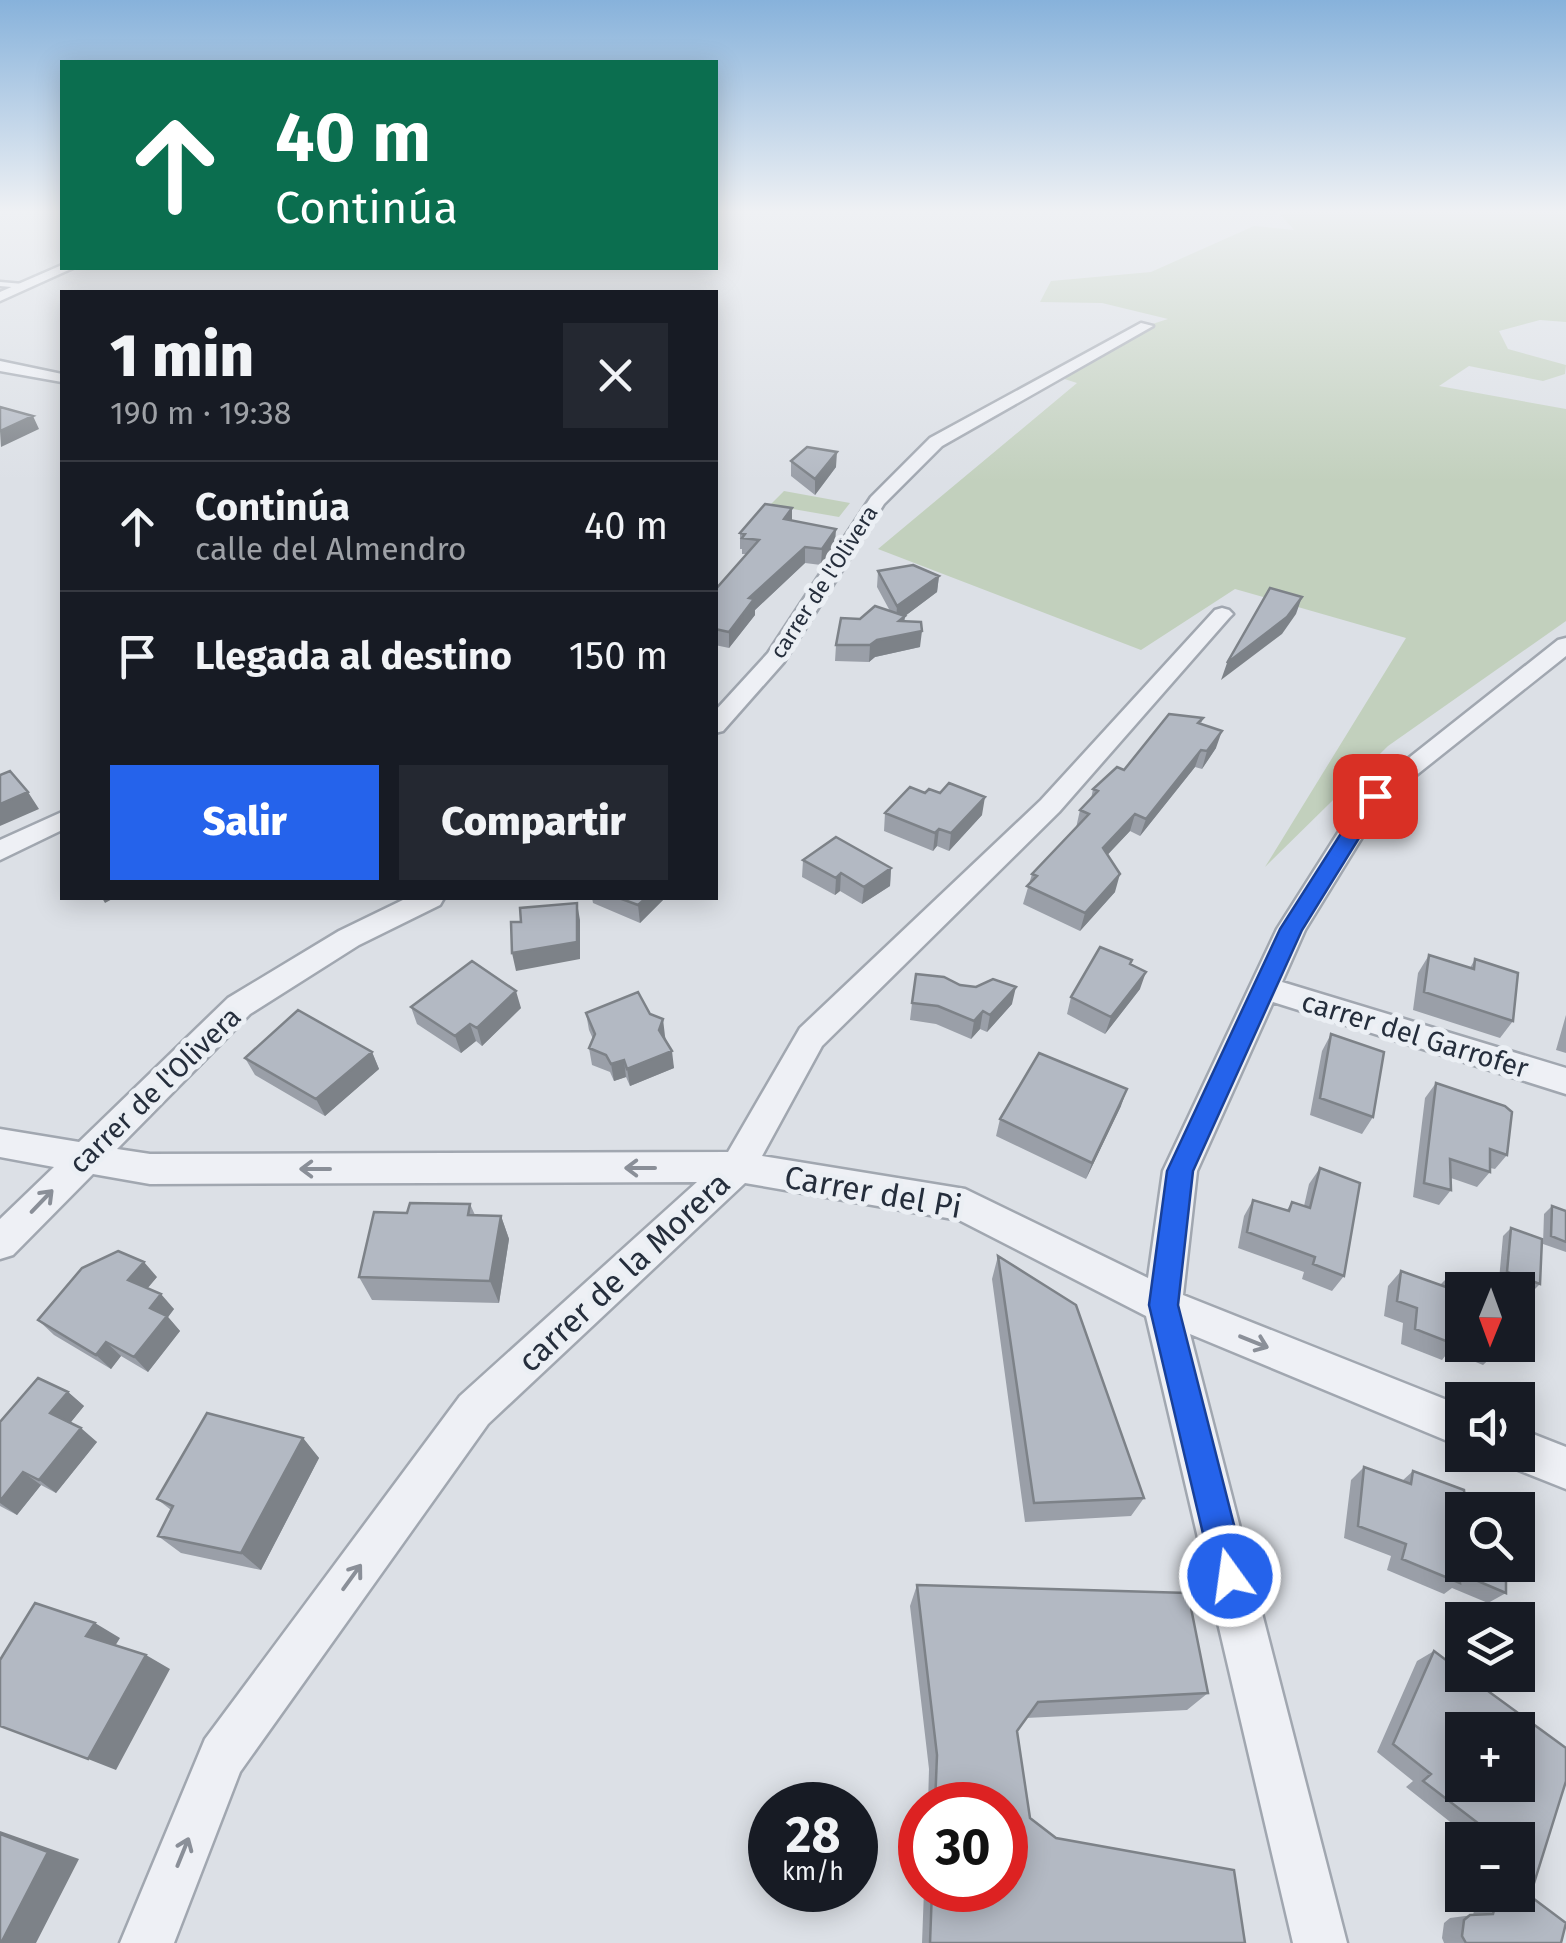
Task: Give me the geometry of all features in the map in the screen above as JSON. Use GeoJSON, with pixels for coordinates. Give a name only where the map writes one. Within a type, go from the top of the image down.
{"type":"FeatureCollection","features":[{"type":"Feature","properties":{"kind":"street","name":"carrer de l'Olivera"},"geometry":{"type":"LineString","coordinates":[[718,723],[776,657],[877,501],[936,442],[1146,326]]}},
{"type":"Feature","properties":{"kind":"street"},"geometry":{"type":"LineString","coordinates":[[0,366],[60,378]]}},
{"type":"Feature","properties":{"kind":"street","name":"carrer de la Morera"},"geometry":{"type":"LineString","coordinates":[[147,1943],[222,1756],[474,1410],[738,1168],[811,1037],[1050,806],[1222,614]]}},
{"type":"Feature","properties":{"kind":"street"},"geometry":{"type":"LineString","coordinates":[[1320,1943],[1163,1305],[1180,1171],[1291,929],[1375,796],[1566,645]]}},
{"type":"Feature","properties":{"kind":"street"},"geometry":{"type":"LineString","coordinates":[[0,851],[60,821]]}},
{"type":"Feature","properties":{"kind":"street","name":"carrer de l'Olivera"},"geometry":{"type":"LineString","coordinates":[[0,1244],[238,1006],[349,938],[426,900]]}},
{"type":"Feature","properties":{"kind":"street","name":"carrer del Garrofer"},"geometry":{"type":"LineString","coordinates":[[1264,988],[1566,1081]]}},
{"type":"Feature","properties":{"kind":"street","name":"Carrer del Pi"},"geometry":{"type":"LineString","coordinates":[[0,1142],[150,1170],[738,1168],[965,1204],[1163,1305],[1445,1419]]}},
{"type":"Feature","properties":{"kind":"street"},"geometry":{"type":"LineString","coordinates":[[1535,1456],[1566,1468]]}},
{"type":"Feature","properties":{"kind":"green space"},"geometry":{"type":"Polygon","coordinates":[[[1566,301],[1566,322],[1540,320],[1499,331],[1508,349],[1566,365],[1565,374],[1543,381],[1469,366],[1439,386],[1566,409],[1566,621],[1388,746],[1265,867],[1406,638],[1235,589],[1141,650],[878,549],[1077,383],[1055,376],[1146,326],[1168,319],[1102,303],[1040,302],[1566,301]]]}},
{"type":"Feature","properties":{"kind":"green space"},"geometry":{"type":"Polygon","coordinates":[[[784,491],[850,503],[839,517],[770,505],[784,491]]]}},
{"type":"Feature","properties":{"kind":"building"},"geometry":{"type":"Polygon","coordinates":[[[0,407],[33,416],[0,431],[0,407]]]}},
{"type":"Feature","properties":{"kind":"building"},"geometry":{"type":"Polygon","coordinates":[[[807,447],[837,452],[815,479],[791,461],[807,447]]]}},
{"type":"Feature","properties":{"kind":"building"},"geometry":{"type":"Polygon","coordinates":[[[765,504],[792,508],[784,519],[836,529],[822,549],[805,547],[749,598],[754,599],[729,632],[718,630],[718,587],[759,540],[742,538],[745,534],[740,533],[765,504]]]}},
{"type":"Feature","properties":{"kind":"building"},"geometry":{"type":"Polygon","coordinates":[[[913,565],[939,576],[897,606],[878,571],[913,565]]]}},
{"type":"Feature","properties":{"kind":"building"},"geometry":{"type":"Polygon","coordinates":[[[1270,588],[1302,597],[1287,617],[1227,663],[1270,588]]]}},
{"type":"Feature","properties":{"kind":"building"},"geometry":{"type":"Polygon","coordinates":[[[875,606],[905,616],[899,621],[921,622],[922,631],[877,640],[870,645],[836,645],[841,618],[860,619],[875,606]]]}},
{"type":"Feature","properties":{"kind":"building"},"geometry":{"type":"Polygon","coordinates":[[[1169,714],[1203,718],[1198,723],[1222,731],[1207,751],[1201,750],[1146,819],[1135,814],[1103,848],[1120,874],[1085,913],[1027,886],[1037,876],[1032,874],[1089,814],[1080,810],[1098,791],[1093,789],[1117,767],[1124,770],[1169,714]]]}},
{"type":"Feature","properties":{"kind":"building"},"geometry":{"type":"Polygon","coordinates":[[[10,771],[28,792],[0,804],[0,775],[10,771]]]}},
{"type":"Feature","properties":{"kind":"building"},"geometry":{"type":"Polygon","coordinates":[[[949,783],[985,797],[951,833],[939,829],[935,833],[885,813],[910,787],[940,793],[949,783]]]}},
{"type":"Feature","properties":{"kind":"building"},"geometry":{"type":"Polygon","coordinates":[[[836,837],[891,868],[864,887],[841,873],[836,878],[803,860],[836,837]]]}},
{"type":"Feature","properties":{"kind":"building"},"geometry":{"type":"Polygon","coordinates":[[[577,903],[577,942],[512,953],[511,922],[521,922],[520,908],[577,903]]]}},
{"type":"Feature","properties":{"kind":"building"},"geometry":{"type":"Polygon","coordinates":[[[1100,947],[1132,960],[1130,964],[1146,972],[1111,1017],[1071,997],[1100,947]]]}},
{"type":"Feature","properties":{"kind":"building"},"geometry":{"type":"Polygon","coordinates":[[[1429,955],[1474,969],[1475,959],[1518,973],[1513,1021],[1424,992],[1429,955]]]}},
{"type":"Feature","properties":{"kind":"building"},"geometry":{"type":"Polygon","coordinates":[[[472,961],[516,991],[477,1028],[470,1024],[455,1036],[411,1007],[472,961]]]}},
{"type":"Feature","properties":{"kind":"building"},"geometry":{"type":"Polygon","coordinates":[[[916,974],[944,977],[960,985],[976,987],[993,979],[1016,987],[990,1015],[983,1011],[974,1021],[938,1006],[912,1003],[916,974]]]}},
{"type":"Feature","properties":{"kind":"building"},"geometry":{"type":"Polygon","coordinates":[[[638,992],[650,1014],[663,1019],[659,1030],[672,1051],[627,1069],[624,1060],[611,1064],[606,1055],[589,1048],[595,1034],[586,1013],[638,992]]]}},
{"type":"Feature","properties":{"kind":"building"},"geometry":{"type":"Polygon","coordinates":[[[298,1010],[372,1052],[316,1099],[245,1058],[298,1010]]]}},
{"type":"Feature","properties":{"kind":"building"},"geometry":{"type":"Polygon","coordinates":[[[1331,1034],[1384,1052],[1373,1117],[1320,1098],[1331,1034]]]}},
{"type":"Feature","properties":{"kind":"building"},"geometry":{"type":"Polygon","coordinates":[[[1039,1053],[1127,1089],[1092,1163],[1000,1119],[1039,1053]]]}},
{"type":"Feature","properties":{"kind":"building"},"geometry":{"type":"Polygon","coordinates":[[[1436,1083],[1505,1106],[1512,1112],[1507,1155],[1490,1149],[1490,1172],[1450,1159],[1451,1190],[1424,1183],[1436,1083]]]}},
{"type":"Feature","properties":{"kind":"building"},"geometry":{"type":"Polygon","coordinates":[[[1320,1168],[1360,1183],[1344,1276],[1313,1264],[1315,1257],[1247,1232],[1253,1200],[1289,1211],[1292,1202],[1310,1208],[1320,1168]]]}},
{"type":"Feature","properties":{"kind":"building"},"geometry":{"type":"Polygon","coordinates":[[[410,1203],[470,1204],[468,1215],[501,1216],[490,1281],[359,1277],[374,1212],[407,1213],[410,1203]]]}},
{"type":"Feature","properties":{"kind":"building"},"geometry":{"type":"Polygon","coordinates":[[[1552,1206],[1566,1211],[1566,1242],[1551,1236],[1552,1206]]]}},
{"type":"Feature","properties":{"kind":"building"},"geometry":{"type":"Polygon","coordinates":[[[1511,1228],[1542,1239],[1540,1284],[1535,1282],[1535,1272],[1507,1272],[1511,1228]]]}},
{"type":"Feature","properties":{"kind":"building"},"geometry":{"type":"Polygon","coordinates":[[[118,1251],[144,1262],[128,1280],[161,1294],[150,1308],[167,1316],[134,1357],[106,1342],[96,1355],[38,1320],[82,1268],[118,1251]]]}},
{"type":"Feature","properties":{"kind":"building"},"geometry":{"type":"Polygon","coordinates":[[[998,1256],[1076,1305],[1144,1498],[1034,1503],[998,1256]]]}},
{"type":"Feature","properties":{"kind":"building"},"geometry":{"type":"Polygon","coordinates":[[[1401,1271],[1445,1287],[1445,1341],[1415,1329],[1417,1308],[1397,1301],[1401,1271]]]}},
{"type":"Feature","properties":{"kind":"building"},"geometry":{"type":"Polygon","coordinates":[[[38,1378],[68,1392],[50,1413],[81,1428],[39,1480],[23,1472],[0,1501],[0,1422],[38,1378]]]}},
{"type":"Feature","properties":{"kind":"building"},"geometry":{"type":"Polygon","coordinates":[[[207,1413],[303,1438],[241,1553],[158,1536],[173,1506],[157,1499],[207,1413]]]}},
{"type":"Feature","properties":{"kind":"building"},"geometry":{"type":"Polygon","coordinates":[[[1364,1467],[1411,1484],[1413,1471],[1464,1490],[1445,1492],[1445,1577],[1402,1559],[1406,1544],[1358,1526],[1364,1467]]]}},
{"type":"Feature","properties":{"kind":"building"},"geometry":{"type":"Polygon","coordinates":[[[1480,1582],[1506,1582],[1506,1593],[1480,1582]]]}},
{"type":"Feature","properties":{"kind":"building"},"geometry":{"type":"Polygon","coordinates":[[[917,1585],[1188,1593],[1208,1693],[1038,1702],[1017,1731],[1025,1782],[936,1782],[937,1755],[917,1585]]]}},
{"type":"Feature","properties":{"kind":"building"},"geometry":{"type":"Polygon","coordinates":[[[35,1603],[95,1623],[86,1636],[146,1655],[88,1759],[0,1726],[0,1660],[35,1603]]]}},
{"type":"Feature","properties":{"kind":"building"},"geometry":{"type":"Polygon","coordinates":[[[1434,1651],[1445,1659],[1445,1692],[1489,1692],[1517,1712],[1445,1712],[1445,1798],[1423,1781],[1431,1774],[1393,1744],[1434,1651]]]}},
{"type":"Feature","properties":{"kind":"building"},"geometry":{"type":"Polygon","coordinates":[[[1535,1725],[1566,1748],[1566,1781],[1535,1880],[1535,1822],[1477,1822],[1450,1802],[1535,1802],[1535,1725]]]}},
{"type":"Feature","properties":{"kind":"building"},"geometry":{"type":"Polygon","coordinates":[[[1028,1805],[1030,1818],[1056,1838],[1234,1870],[1245,1943],[930,1943],[931,1912],[1028,1912],[1028,1805]]]}},
{"type":"Feature","properties":{"kind":"building"},"geometry":{"type":"Polygon","coordinates":[[[0,1834],[48,1852],[1,1943],[0,1943],[0,1834]]]}},
{"type":"Feature","properties":{"kind":"building"},"geometry":{"type":"Polygon","coordinates":[[[1535,1900],[1566,1923],[1561,1943],[1466,1943],[1462,1936],[1464,1920],[1470,1915],[1535,1912],[1535,1900]]]}},
{"type":"Feature","properties":{"kind":"route"},"geometry":{"type":"LineString","coordinates":[[1230,1576],[1163,1305],[1180,1171],[1291,929],[1375,796]]}}]}
